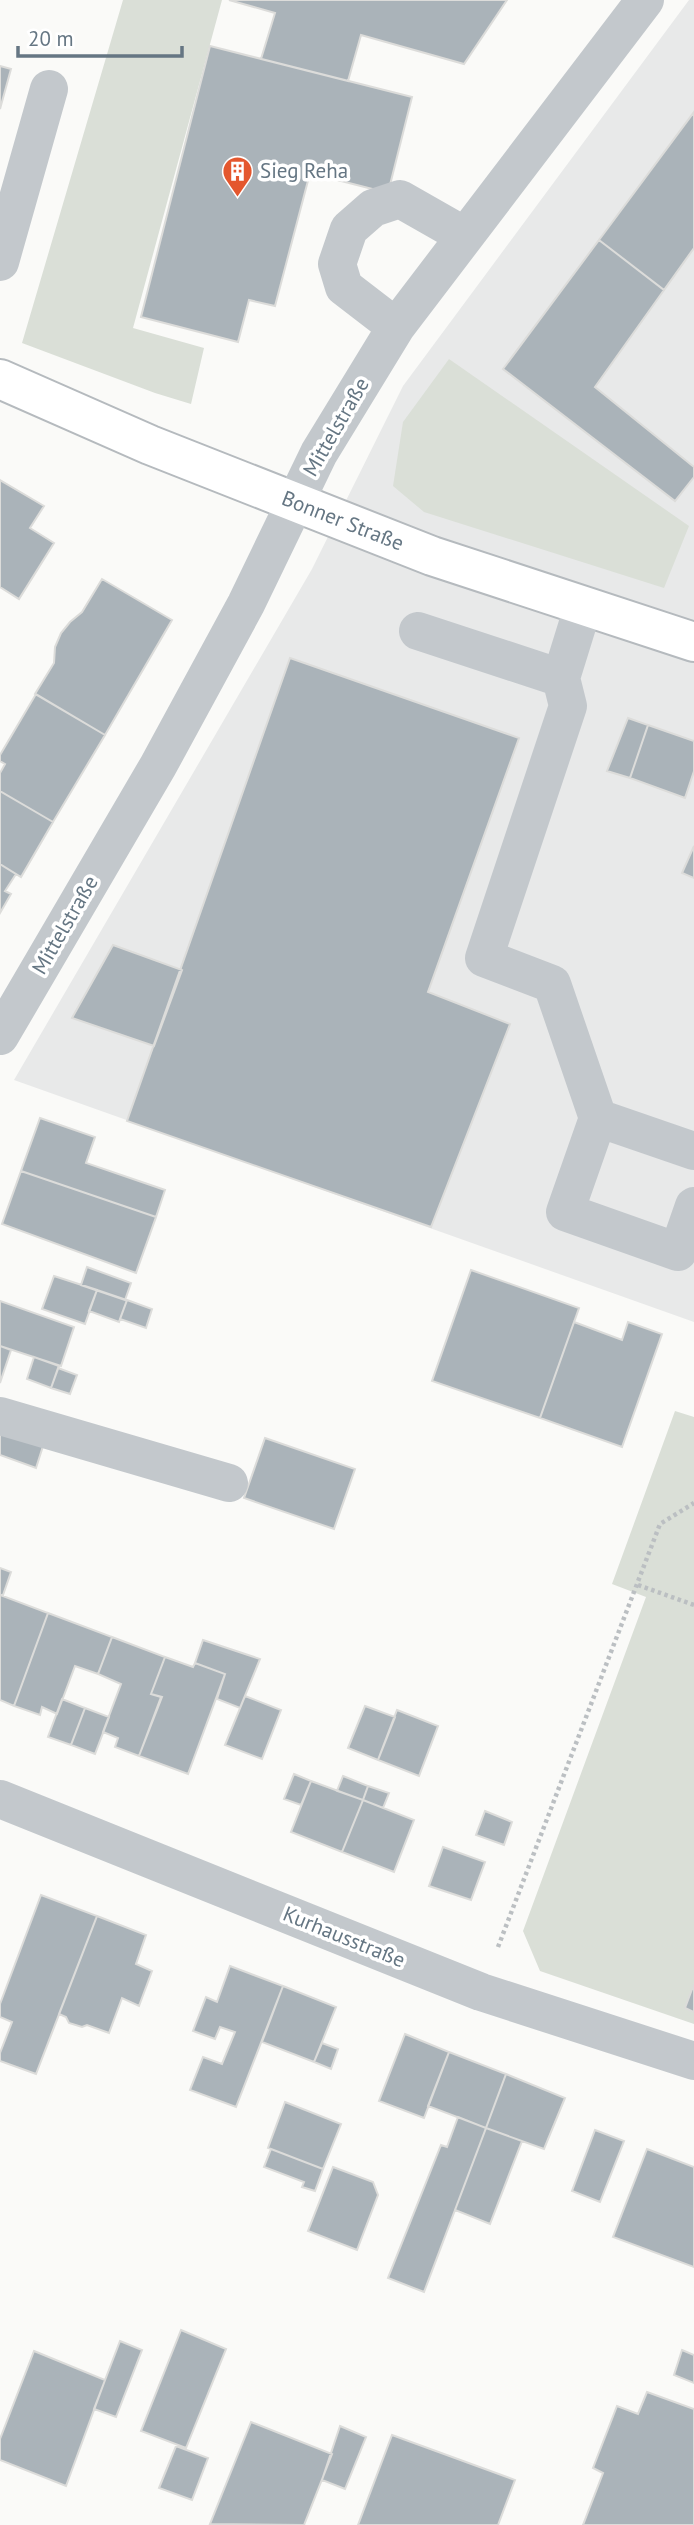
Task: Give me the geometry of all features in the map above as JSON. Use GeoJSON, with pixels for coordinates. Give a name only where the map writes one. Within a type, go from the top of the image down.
{"type":"FeatureCollection","features":[{"type":"Feature","properties":{"kind":"main road","name":"Bonner Straße"},"geometry":{"type":"LineString","coordinates":[[0,379],[150,445],[432,556],[694,642]]}},
{"type":"Feature","properties":{"kind":"street","name":"Mittelstraße"},"geometry":{"type":"LineString","coordinates":[[0,1036],[158,766],[246,604],[332,431],[396,327],[645,0]]}},
{"type":"Feature","properties":{"kind":"street"},"geometry":{"type":"LineString","coordinates":[[0,262],[49,89]]}},
{"type":"Feature","properties":{"kind":"street"},"geometry":{"type":"LineString","coordinates":[[396,327],[344,287],[337,264],[349,229],[373,208],[400,199],[465,236]]}},
{"type":"Feature","properties":{"kind":"street"},"geometry":{"type":"LineString","coordinates":[[583,607],[561,678],[568,706],[484,958],[552,984],[598,1118],[565,1212],[678,1252],[694,1206]]}},
{"type":"Feature","properties":{"kind":"street"},"geometry":{"type":"LineString","coordinates":[[418,631],[561,678]]}},
{"type":"Feature","properties":{"kind":"street"},"geometry":{"type":"LineString","coordinates":[[598,1118],[694,1151]]}},
{"type":"Feature","properties":{"kind":"street"},"geometry":{"type":"LineString","coordinates":[[0,1416],[229,1483]]}},
{"type":"Feature","properties":{"kind":"street","name":"Kurhausstraße"},"geometry":{"type":"LineString","coordinates":[[0,1799],[481,1992],[694,2060]]}},
{"type":"Feature","properties":{"kind":"path"},"geometry":{"type":"LineString","coordinates":[[481,1992],[660,1524],[694,1503]]}},
{"type":"Feature","properties":{"kind":"path"},"geometry":{"type":"LineString","coordinates":[[638,1585],[694,1605]]}},
{"type":"Feature","properties":{"kind":"shaded area"},"geometry":{"type":"Polygon","coordinates":[[[123,0],[222,0],[133,328],[204,348],[191,404],[22,343],[123,0]]]}},
{"type":"Feature","properties":{"kind":"shaded area"},"geometry":{"type":"Polygon","coordinates":[[[689,0],[694,0],[694,1322],[14,1080],[312,569],[403,386],[689,0]]]}},
{"type":"Feature","properties":{"kind":"shaded area"},"geometry":{"type":"Polygon","coordinates":[[[449,359],[689,526],[664,588],[424,512],[393,486],[403,422],[449,359]]]}},
{"type":"Feature","properties":{"kind":"shaded area"},"geometry":{"type":"Polygon","coordinates":[[[675,1411],[694,1417],[694,2024],[540,1971],[523,1931],[646,1597],[612,1584],[675,1411]]]}},
{"type":"Feature","properties":{"kind":"building"},"geometry":{"type":"Polygon","coordinates":[[[229,0],[507,0],[464,64],[361,35],[348,81],[261,59],[275,13],[229,0]]]}},
{"type":"Feature","properties":{"kind":"building","name":"Sieg Reha"},"geometry":{"type":"Polygon","coordinates":[[[210,46],[412,97],[388,193],[310,173],[275,306],[249,300],[238,342],[141,317],[210,46]]]}},
{"type":"Feature","properties":{"kind":"building"},"geometry":{"type":"Polygon","coordinates":[[[0,66],[11,69],[0,109],[0,66]]]}},
{"type":"Feature","properties":{"kind":"building"},"geometry":{"type":"Polygon","coordinates":[[[694,112],[694,248],[664,290],[599,240],[694,112]]]}},
{"type":"Feature","properties":{"kind":"building"},"geometry":{"type":"Polygon","coordinates":[[[599,240],[664,290],[595,387],[694,467],[694,477],[675,501],[503,369],[599,240]]]}},
{"type":"Feature","properties":{"kind":"building"},"geometry":{"type":"Polygon","coordinates":[[[0,480],[44,506],[30,528],[54,543],[19,599],[0,587],[0,480]]]}},
{"type":"Feature","properties":{"kind":"building"},"geometry":{"type":"Polygon","coordinates":[[[102,579],[172,620],[105,735],[35,694],[54,663],[55,647],[61,633],[82,612],[102,579]]]}},
{"type":"Feature","properties":{"kind":"building"},"geometry":{"type":"Polygon","coordinates":[[[290,658],[519,738],[428,992],[510,1024],[431,1227],[127,1121],[290,658]]]}},
{"type":"Feature","properties":{"kind":"building"},"geometry":{"type":"Polygon","coordinates":[[[36,694],[105,735],[53,822],[0,791],[0,773],[5,764],[0,761],[0,755],[36,694]]]}},
{"type":"Feature","properties":{"kind":"building"},"geometry":{"type":"Polygon","coordinates":[[[628,718],[648,725],[630,778],[607,771],[628,718]]]}},
{"type":"Feature","properties":{"kind":"building"},"geometry":{"type":"Polygon","coordinates":[[[648,725],[694,741],[694,771],[685,798],[630,778],[648,725]]]}},
{"type":"Feature","properties":{"kind":"building"},"geometry":{"type":"Polygon","coordinates":[[[0,791],[53,822],[21,877],[0,864],[0,791]]]}},
{"type":"Feature","properties":{"kind":"building"},"geometry":{"type":"Polygon","coordinates":[[[694,846],[694,878],[682,873],[694,846]]]}},
{"type":"Feature","properties":{"kind":"building"},"geometry":{"type":"Polygon","coordinates":[[[0,864],[16,874],[5,891],[11,894],[0,913],[0,864]]]}},
{"type":"Feature","properties":{"kind":"building"},"geometry":{"type":"Polygon","coordinates":[[[113,945],[182,970],[154,1046],[72,1018],[113,945]]]}},
{"type":"Feature","properties":{"kind":"building"},"geometry":{"type":"Polygon","coordinates":[[[40,1118],[95,1137],[86,1163],[165,1190],[156,1217],[21,1171],[40,1118]]]}},
{"type":"Feature","properties":{"kind":"building"},"geometry":{"type":"Polygon","coordinates":[[[21,1171],[156,1217],[136,1273],[2,1224],[21,1171]]]}},
{"type":"Feature","properties":{"kind":"building"},"geometry":{"type":"Polygon","coordinates":[[[87,1267],[131,1283],[125,1300],[81,1285],[87,1267]]]}},
{"type":"Feature","properties":{"kind":"building"},"geometry":{"type":"Polygon","coordinates":[[[471,1270],[579,1308],[540,1418],[432,1381],[471,1270]]]}},
{"type":"Feature","properties":{"kind":"building"},"geometry":{"type":"Polygon","coordinates":[[[54,1276],[97,1290],[85,1324],[42,1309],[54,1276]]]}},
{"type":"Feature","properties":{"kind":"building"},"geometry":{"type":"Polygon","coordinates":[[[97,1290],[127,1300],[119,1322],[89,1311],[97,1290]]]}},
{"type":"Feature","properties":{"kind":"building"},"geometry":{"type":"Polygon","coordinates":[[[127,1300],[152,1309],[146,1328],[120,1319],[127,1300]]]}},
{"type":"Feature","properties":{"kind":"building"},"geometry":{"type":"Polygon","coordinates":[[[0,1301],[74,1327],[61,1366],[0,1346],[0,1301]]]}},
{"type":"Feature","properties":{"kind":"building"},"geometry":{"type":"Polygon","coordinates":[[[574,1322],[622,1340],[628,1322],[662,1334],[622,1447],[540,1418],[574,1322]]]}},
{"type":"Feature","properties":{"kind":"building"},"geometry":{"type":"Polygon","coordinates":[[[0,1346],[11,1350],[0,1383],[0,1346]]]}},
{"type":"Feature","properties":{"kind":"building"},"geometry":{"type":"Polygon","coordinates":[[[34,1357],[59,1366],[51,1388],[27,1379],[34,1357]]]}},
{"type":"Feature","properties":{"kind":"building"},"geometry":{"type":"Polygon","coordinates":[[[58,1368],[77,1375],[70,1394],[51,1388],[58,1368]]]}},
{"type":"Feature","properties":{"kind":"building"},"geometry":{"type":"Polygon","coordinates":[[[0,1430],[43,1446],[36,1468],[0,1455],[0,1430]]]}},
{"type":"Feature","properties":{"kind":"building"},"geometry":{"type":"Polygon","coordinates":[[[265,1438],[355,1469],[334,1529],[244,1498],[265,1438]]]}},
{"type":"Feature","properties":{"kind":"building"},"geometry":{"type":"Polygon","coordinates":[[[0,1568],[11,1572],[3,1595],[0,1595],[0,1568]]]}},
{"type":"Feature","properties":{"kind":"building"},"geometry":{"type":"Polygon","coordinates":[[[0,1595],[48,1613],[14,1706],[0,1700],[0,1595]]]}},
{"type":"Feature","properties":{"kind":"building"},"geometry":{"type":"Polygon","coordinates":[[[48,1613],[112,1637],[98,1674],[75,1666],[57,1714],[42,1707],[40,1715],[14,1706],[48,1613]]]}},
{"type":"Feature","properties":{"kind":"building"},"geometry":{"type":"Polygon","coordinates":[[[112,1637],[165,1657],[151,1694],[161,1697],[139,1756],[115,1747],[118,1738],[103,1732],[121,1684],[98,1674],[112,1637]]]}},
{"type":"Feature","properties":{"kind":"building"},"geometry":{"type":"Polygon","coordinates":[[[203,1640],[260,1659],[240,1708],[217,1699],[225,1674],[195,1663],[203,1640]]]}},
{"type":"Feature","properties":{"kind":"building"},"geometry":{"type":"Polygon","coordinates":[[[165,1657],[193,1667],[195,1663],[225,1674],[188,1774],[139,1756],[162,1697],[151,1694],[165,1657]]]}},
{"type":"Feature","properties":{"kind":"building"},"geometry":{"type":"Polygon","coordinates":[[[245,1696],[281,1710],[262,1759],[225,1745],[245,1696]]]}},
{"type":"Feature","properties":{"kind":"building"},"geometry":{"type":"Polygon","coordinates":[[[62,1699],[85,1708],[71,1745],[48,1737],[62,1699]]]}},
{"type":"Feature","properties":{"kind":"building"},"geometry":{"type":"Polygon","coordinates":[[[365,1706],[395,1717],[378,1760],[348,1748],[365,1706]]]}},
{"type":"Feature","properties":{"kind":"building"},"geometry":{"type":"Polygon","coordinates":[[[85,1708],[109,1717],[95,1754],[71,1745],[85,1708]]]}},
{"type":"Feature","properties":{"kind":"building"},"geometry":{"type":"Polygon","coordinates":[[[397,1710],[438,1726],[419,1776],[378,1760],[397,1710]]]}},
{"type":"Feature","properties":{"kind":"building"},"geometry":{"type":"Polygon","coordinates":[[[294,1774],[311,1781],[301,1805],[284,1799],[294,1774]]]}},
{"type":"Feature","properties":{"kind":"building"},"geometry":{"type":"Polygon","coordinates":[[[343,1776],[368,1786],[363,1800],[337,1791],[343,1776]]]}},
{"type":"Feature","properties":{"kind":"building"},"geometry":{"type":"Polygon","coordinates":[[[311,1781],[363,1800],[342,1852],[291,1832],[311,1781]]]}},
{"type":"Feature","properties":{"kind":"building"},"geometry":{"type":"Polygon","coordinates":[[[368,1786],[389,1793],[383,1808],[363,1800],[368,1786]]]}},
{"type":"Feature","properties":{"kind":"building"},"geometry":{"type":"Polygon","coordinates":[[[363,1800],[414,1820],[394,1872],[342,1852],[363,1800]]]}},
{"type":"Feature","properties":{"kind":"building"},"geometry":{"type":"Polygon","coordinates":[[[485,1811],[512,1822],[504,1845],[476,1835],[485,1811]]]}},
{"type":"Feature","properties":{"kind":"building"},"geometry":{"type":"Polygon","coordinates":[[[443,1847],[485,1862],[471,1900],[429,1886],[443,1847]]]}},
{"type":"Feature","properties":{"kind":"building"},"geometry":{"type":"Polygon","coordinates":[[[41,1895],[97,1916],[36,2074],[0,2061],[0,2053],[12,2022],[0,2017],[0,2004],[41,1895]]]}},
{"type":"Feature","properties":{"kind":"building"},"geometry":{"type":"Polygon","coordinates":[[[97,1916],[146,1935],[136,1964],[152,1971],[139,2006],[122,1998],[109,2033],[87,2025],[82,2027],[69,2023],[66,2017],[59,2014],[97,1916]]]}},
{"type":"Feature","properties":{"kind":"building"},"geometry":{"type":"Polygon","coordinates":[[[230,1966],[283,1986],[236,2107],[190,2090],[203,2057],[222,2064],[235,2032],[220,2027],[215,2039],[193,2031],[206,1997],[217,2002],[230,1966]]]}},
{"type":"Feature","properties":{"kind":"building"},"geometry":{"type":"Polygon","coordinates":[[[694,1984],[694,2012],[685,2008],[694,1984]]]}},
{"type":"Feature","properties":{"kind":"building"},"geometry":{"type":"Polygon","coordinates":[[[283,1986],[336,2007],[314,2062],[262,2042],[283,1986]]]}},
{"type":"Feature","properties":{"kind":"building"},"geometry":{"type":"Polygon","coordinates":[[[405,2034],[449,2052],[424,2118],[379,2101],[405,2034]]]}},
{"type":"Feature","properties":{"kind":"building"},"geometry":{"type":"Polygon","coordinates":[[[322,2043],[338,2049],[331,2069],[314,2062],[322,2043]]]}},
{"type":"Feature","properties":{"kind":"building"},"geometry":{"type":"Polygon","coordinates":[[[449,2052],[506,2074],[486,2128],[428,2106],[449,2052]]]}},
{"type":"Feature","properties":{"kind":"building"},"geometry":{"type":"Polygon","coordinates":[[[506,2074],[565,2098],[544,2149],[486,2128],[506,2074]]]}},
{"type":"Feature","properties":{"kind":"building"},"geometry":{"type":"Polygon","coordinates":[[[285,2102],[341,2124],[323,2169],[268,2148],[285,2102]]]}},
{"type":"Feature","properties":{"kind":"building"},"geometry":{"type":"Polygon","coordinates":[[[458,2117],[486,2128],[424,2292],[388,2278],[441,2145],[447,2147],[458,2117]]]}},
{"type":"Feature","properties":{"kind":"building"},"geometry":{"type":"Polygon","coordinates":[[[486,2128],[522,2141],[490,2224],[455,2210],[486,2128]]]}},
{"type":"Feature","properties":{"kind":"building"},"geometry":{"type":"Polygon","coordinates":[[[595,2130],[624,2141],[600,2202],[572,2191],[595,2130]]]}},
{"type":"Feature","properties":{"kind":"building"},"geometry":{"type":"Polygon","coordinates":[[[271,2149],[323,2169],[315,2191],[302,2187],[304,2182],[264,2167],[271,2149]]]}},
{"type":"Feature","properties":{"kind":"building"},"geometry":{"type":"Polygon","coordinates":[[[647,2149],[694,2167],[694,2267],[613,2237],[647,2149]]]}},
{"type":"Feature","properties":{"kind":"building"},"geometry":{"type":"Polygon","coordinates":[[[333,2167],[373,2182],[378,2195],[357,2250],[308,2231],[333,2167]]]}},
{"type":"Feature","properties":{"kind":"building"},"geometry":{"type":"Polygon","coordinates":[[[181,2330],[226,2349],[186,2448],[141,2431],[181,2330]]]}},
{"type":"Feature","properties":{"kind":"building"},"geometry":{"type":"Polygon","coordinates":[[[120,2341],[142,2350],[116,2417],[94,2409],[120,2341]]]}},
{"type":"Feature","properties":{"kind":"building"},"geometry":{"type":"Polygon","coordinates":[[[682,2350],[694,2355],[694,2383],[674,2375],[682,2350]]]}},
{"type":"Feature","properties":{"kind":"building"},"geometry":{"type":"Polygon","coordinates":[[[34,2351],[105,2380],[66,2486],[0,2460],[0,2439],[34,2351]]]}},
{"type":"Feature","properties":{"kind":"building"},"geometry":{"type":"Polygon","coordinates":[[[647,2392],[694,2409],[694,2525],[583,2525],[603,2473],[593,2468],[617,2406],[638,2414],[647,2392]]]}},
{"type":"Feature","properties":{"kind":"building"},"geometry":{"type":"Polygon","coordinates":[[[251,2422],[332,2454],[304,2525],[210,2524],[251,2422]]]}},
{"type":"Feature","properties":{"kind":"building"},"geometry":{"type":"Polygon","coordinates":[[[340,2426],[366,2437],[345,2489],[322,2480],[340,2426]]]}},
{"type":"Feature","properties":{"kind":"building"},"geometry":{"type":"Polygon","coordinates":[[[392,2435],[515,2480],[498,2525],[358,2525],[392,2435]]]}},
{"type":"Feature","properties":{"kind":"building"},"geometry":{"type":"Polygon","coordinates":[[[176,2446],[208,2458],[192,2500],[159,2488],[176,2446]]]}},
{"type":"Feature","properties":{"kind":"place","name":"Sieg Reha"},"geometry":{"type":"Point","coordinates":[237,198]}}]}
